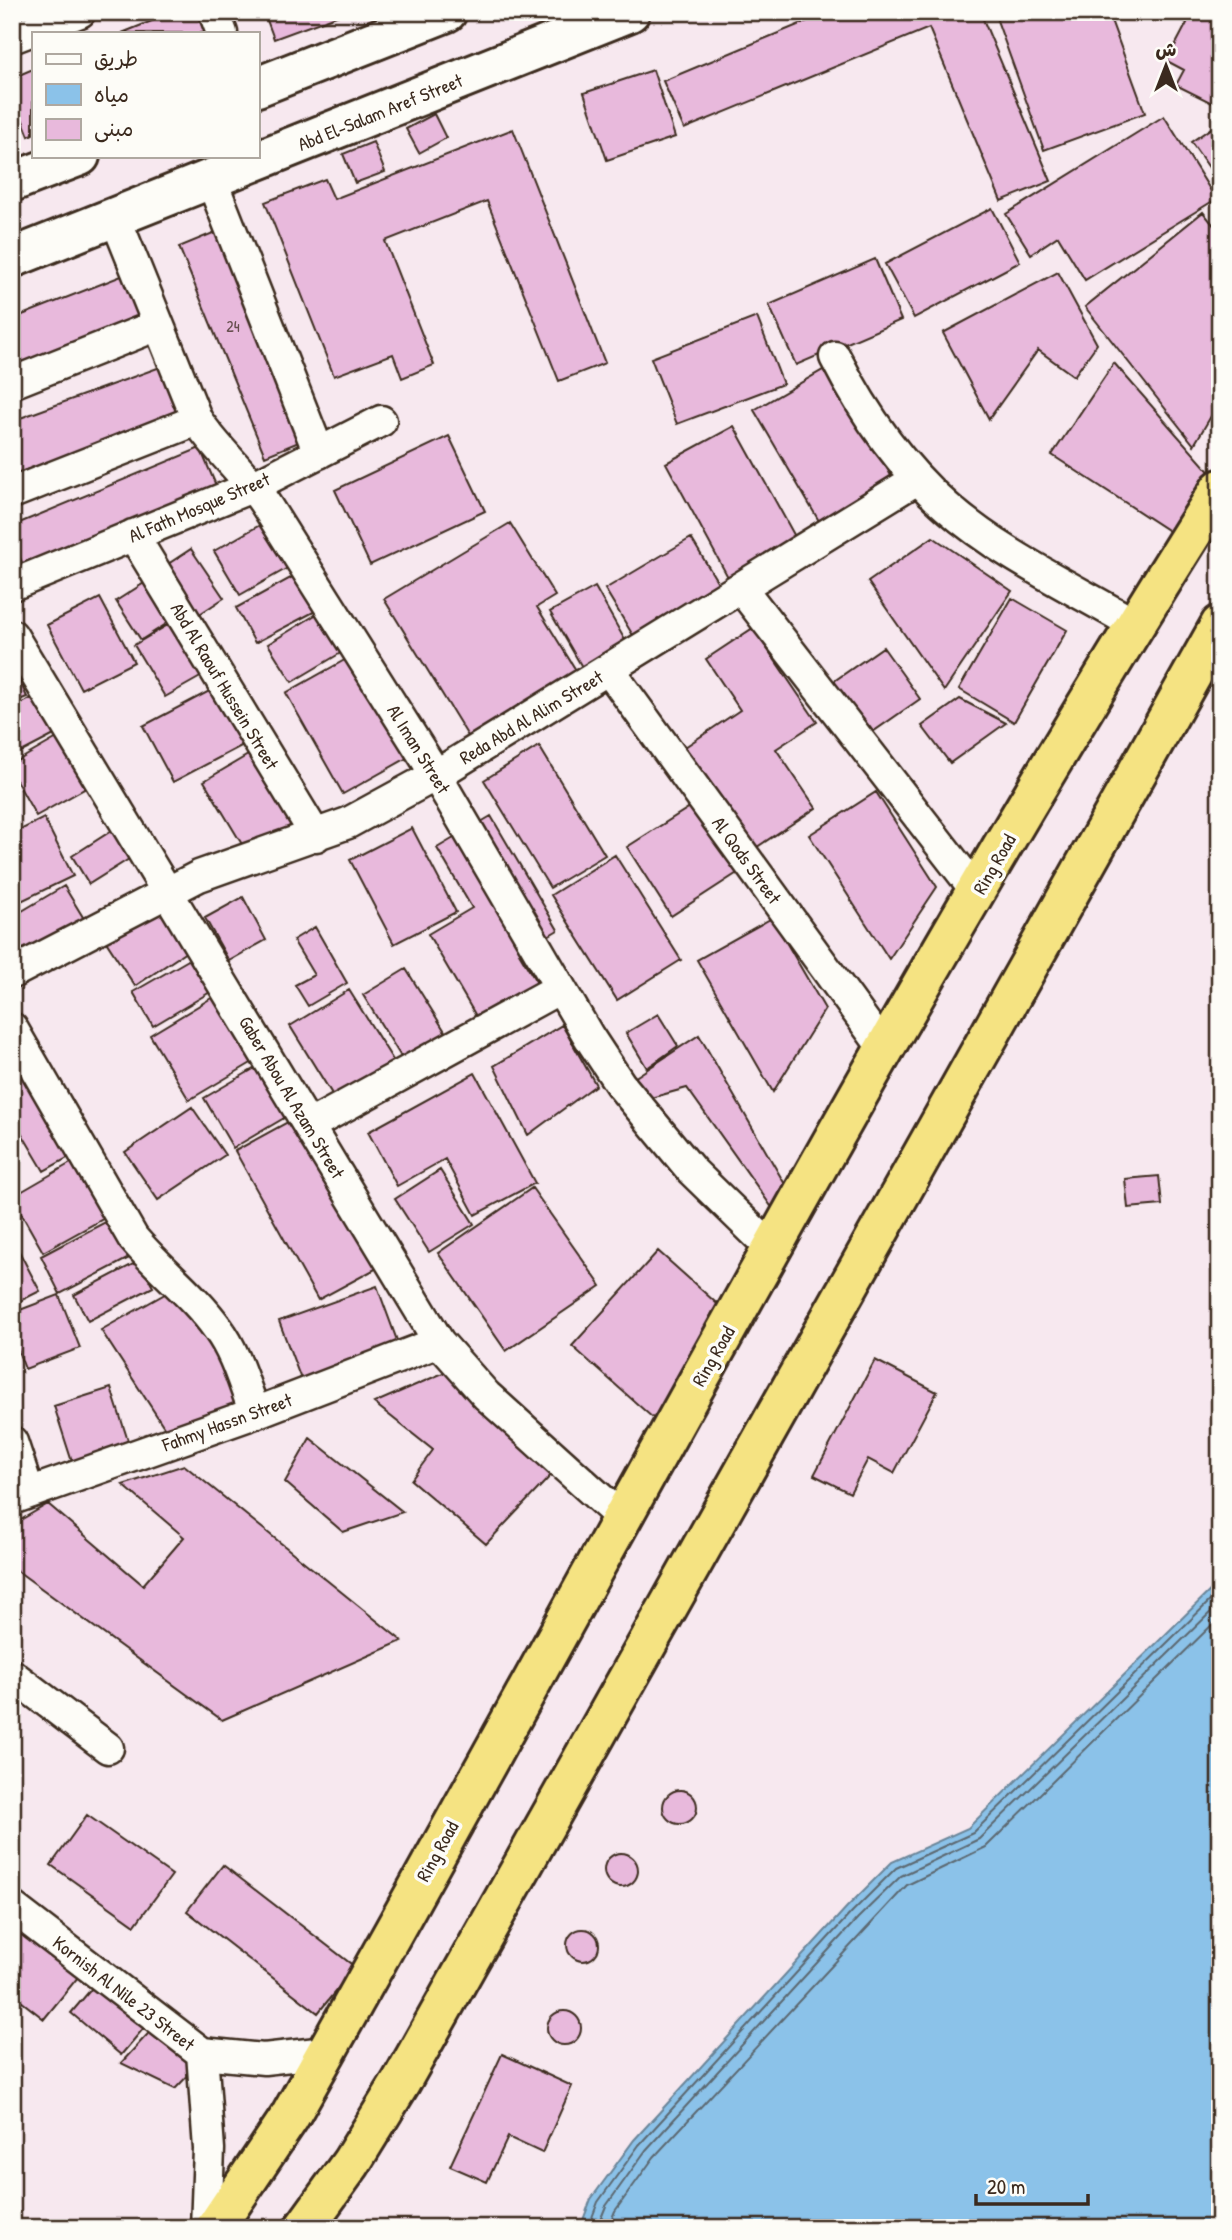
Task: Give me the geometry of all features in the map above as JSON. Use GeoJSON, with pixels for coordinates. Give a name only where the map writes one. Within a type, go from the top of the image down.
{"type":"FeatureCollection","features":[{"type":"Feature","properties":{"kind":"highway","name":"Ring Road"},"geometry":{"type":"LineString","coordinates":[[215,2228],[289,2118],[886,1050],[1134,624],[1220,489]]}},
{"type":"Feature","properties":{"kind":"highway"},"geometry":{"type":"LineString","coordinates":[[304,2228],[351,2163],[401,2082],[1220,625]]}},
{"type":"Feature","properties":{"kind":"main road"},"geometry":{"type":"LineString","coordinates":[[259,86],[447,12]]}},
{"type":"Feature","properties":{"kind":"main road","name":"Abd El-Salam Aref Street"},"geometry":{"type":"LineString","coordinates":[[12,258],[630,12]]}},
{"type":"Feature","properties":{"kind":"main road"},"geometry":{"type":"LineString","coordinates":[[12,182],[75,158]]}},
{"type":"Feature","properties":{"kind":"street"},"geometry":{"type":"LineString","coordinates":[[12,38],[80,12]]}},
{"type":"Feature","properties":{"kind":"street"},"geometry":{"type":"LineString","coordinates":[[214,12],[222,32]]}},
{"type":"Feature","properties":{"kind":"street"},"geometry":{"type":"LineString","coordinates":[[211,179],[319,453]]}},
{"type":"Feature","properties":{"kind":"street","name":"Al Iman Street"},"geometry":{"type":"LineString","coordinates":[[115,217],[197,420],[212,442],[254,486],[436,775],[614,1075],[654,1129],[715,1196],[773,1250]]}},
{"type":"Feature","properties":{"kind":"street"},"geometry":{"type":"LineString","coordinates":[[12,383],[158,325]]}},
{"type":"Feature","properties":{"kind":"street"},"geometry":{"type":"LineString","coordinates":[[835,357],[871,421],[917,479],[981,534],[1134,624]]}},
{"type":"Feature","properties":{"kind":"street"},"geometry":{"type":"LineString","coordinates":[[12,493],[197,420]]}},
{"type":"Feature","properties":{"kind":"street","name":"Al Fath Mosque Street"},"geometry":{"type":"LineString","coordinates":[[12,585],[254,486],[381,421]]}},
{"type":"Feature","properties":{"kind":"street","name":"Reda Abd Al Alim Street"},"geometry":{"type":"LineString","coordinates":[[12,973],[169,890],[240,861],[348,823],[436,775],[917,479]]}},
{"type":"Feature","properties":{"kind":"street","name":"Abd Al Raouf Hussein Street"},"geometry":{"type":"LineString","coordinates":[[133,535],[316,836]]}},
{"type":"Feature","properties":{"kind":"street"},"geometry":{"type":"LineString","coordinates":[[741,588],[978,892]]}},
{"type":"Feature","properties":{"kind":"street","name":"Gaber Abou Al Azam Street"},"geometry":{"type":"LineString","coordinates":[[12,635],[169,890],[439,1342],[486,1395],[622,1518]]}},
{"type":"Feature","properties":{"kind":"street","name":"Al Qods Street"},"geometry":{"type":"LineString","coordinates":[[609,670],[886,1050]]}},
{"type":"Feature","properties":{"kind":"street"},"geometry":{"type":"LineString","coordinates":[[310,1125],[560,988]]}},
{"type":"Feature","properties":{"kind":"street"},"geometry":{"type":"LineString","coordinates":[[12,1028],[133,1238],[219,1330],[231,1350],[255,1413]]}},
{"type":"Feature","properties":{"kind":"street","name":"Fahmy Hassn Street"},"geometry":{"type":"LineString","coordinates":[[21,1496],[255,1413],[439,1342]]}},
{"type":"Feature","properties":{"kind":"street"},"geometry":{"type":"LineString","coordinates":[[12,1442],[21,1496]]}},
{"type":"Feature","properties":{"kind":"street"},"geometry":{"type":"LineString","coordinates":[[12,1675],[108,1748]]}},
{"type":"Feature","properties":{"kind":"street","name":"Kornish Al Nile 23 Street"},"geometry":{"type":"LineString","coordinates":[[12,1907],[202,2053],[264,2059],[326,2052]]}},
{"type":"Feature","properties":{"kind":"street","name":"Kornish Al Nile 23 Street"},"geometry":{"type":"LineString","coordinates":[[202,2053],[209,2148],[206,2228]]}},
{"type":"Feature","properties":{"kind":"water"},"geometry":{"type":"Polygon","coordinates":[[[1220,1581],[1220,2228],[580,2228],[591,2199],[634,2140],[847,1907],[892,1862],[968,1828],[1220,1581]]]}},
{"type":"Feature","properties":{"kind":"building"},"geometry":{"type":"Polygon","coordinates":[[[12,12],[55,12],[12,28],[12,12]]]}},
{"type":"Feature","properties":{"kind":"building"},"geometry":{"type":"Polygon","coordinates":[[[174,12],[205,12],[214,32],[124,32],[174,12]]]}},
{"type":"Feature","properties":{"kind":"building"},"geometry":{"type":"Polygon","coordinates":[[[264,12],[347,12],[274,39],[264,12]]]}},
{"type":"Feature","properties":{"kind":"building"},"geometry":{"type":"Polygon","coordinates":[[[829,12],[980,12],[1051,181],[1001,201],[929,28],[684,129],[663,81],[829,12]]]}},
{"type":"Feature","properties":{"kind":"building"},"geometry":{"type":"Polygon","coordinates":[[[994,12],[1108,12],[1145,113],[1044,150],[994,12]]]}},
{"type":"Feature","properties":{"kind":"building"},"geometry":{"type":"Polygon","coordinates":[[[1171,12],[1220,12],[1220,107],[1176,85],[1184,70],[1167,61],[1187,23],[1171,12]]]}},
{"type":"Feature","properties":{"kind":"building"},"geometry":{"type":"Polygon","coordinates":[[[32,69],[32,134],[29,136],[12,93],[12,78],[32,69]]]}},
{"type":"Feature","properties":{"kind":"building"},"geometry":{"type":"Polygon","coordinates":[[[653,70],[675,137],[607,160],[584,93],[653,70]]]}},
{"type":"Feature","properties":{"kind":"building"},"geometry":{"type":"Polygon","coordinates":[[[434,114],[446,138],[419,153],[406,129],[434,114]]]}},
{"type":"Feature","properties":{"kind":"building"},"geometry":{"type":"Polygon","coordinates":[[[1164,116],[1216,199],[1085,280],[1058,236],[1031,254],[1006,214],[1164,116]]]}},
{"type":"Feature","properties":{"kind":"building"},"geometry":{"type":"Polygon","coordinates":[[[1220,122],[1220,183],[1191,142],[1220,122]]]}},
{"type":"Feature","properties":{"kind":"building"},"geometry":{"type":"Polygon","coordinates":[[[513,129],[605,363],[559,381],[487,201],[385,241],[434,365],[402,378],[393,354],[334,376],[265,202],[325,179],[334,199],[513,129]]]}},
{"type":"Feature","properties":{"kind":"building"},"geometry":{"type":"Polygon","coordinates":[[[373,142],[385,172],[355,183],[343,154],[373,142]]]}},
{"type":"Feature","properties":{"kind":"building"},"geometry":{"type":"Polygon","coordinates":[[[992,208],[1020,262],[914,318],[885,264],[992,208]]]}},
{"type":"Feature","properties":{"kind":"building"},"geometry":{"type":"Polygon","coordinates":[[[1203,212],[1220,233],[1220,401],[1194,445],[1085,307],[1203,212]]]}},
{"type":"Feature","properties":{"kind":"building"},"geometry":{"type":"Polygon","coordinates":[[[230,226],[316,435],[265,456],[179,247],[230,226]]]}},
{"type":"Feature","properties":{"kind":"building"},"geometry":{"type":"Polygon","coordinates":[[[875,259],[901,320],[796,365],[769,305],[875,259]]]}},
{"type":"Feature","properties":{"kind":"building"},"geometry":{"type":"Polygon","coordinates":[[[1058,272],[1097,344],[1074,376],[1038,350],[989,419],[943,333],[1058,272]]]}},
{"type":"Feature","properties":{"kind":"building"},"geometry":{"type":"Polygon","coordinates":[[[129,273],[149,323],[12,377],[12,319],[129,273]]]}},
{"type":"Feature","properties":{"kind":"building"},"geometry":{"type":"Polygon","coordinates":[[[757,317],[783,384],[677,424],[651,358],[757,317]]]}},
{"type":"Feature","properties":{"kind":"building"},"geometry":{"type":"Polygon","coordinates":[[[1114,363],[1214,477],[1175,535],[1052,455],[1114,363]]]}},
{"type":"Feature","properties":{"kind":"building"},"geometry":{"type":"Polygon","coordinates":[[[163,366],[180,415],[12,475],[12,421],[163,366]]]}},
{"type":"Feature","properties":{"kind":"building"},"geometry":{"type":"Polygon","coordinates":[[[830,366],[894,481],[819,521],[754,410],[830,366]]]}},
{"type":"Feature","properties":{"kind":"building"},"geometry":{"type":"Polygon","coordinates":[[[734,426],[798,542],[729,579],[666,463],[734,426]]]}},
{"type":"Feature","properties":{"kind":"building"},"geometry":{"type":"Polygon","coordinates":[[[449,436],[485,511],[370,565],[335,490],[449,436]]]}},
{"type":"Feature","properties":{"kind":"building"},"geometry":{"type":"Polygon","coordinates":[[[200,448],[218,490],[25,570],[12,539],[12,526],[200,448]]]}},
{"type":"Feature","properties":{"kind":"building"},"geometry":{"type":"Polygon","coordinates":[[[267,521],[293,565],[240,595],[214,551],[267,521]]]}},
{"type":"Feature","properties":{"kind":"building"},"geometry":{"type":"Polygon","coordinates":[[[510,523],[555,596],[537,607],[582,680],[474,746],[384,599],[510,523]]]}},
{"type":"Feature","properties":{"kind":"building"},"geometry":{"type":"Polygon","coordinates":[[[933,537],[1012,591],[944,691],[868,582],[933,537]]]}},
{"type":"Feature","properties":{"kind":"building"},"geometry":{"type":"Polygon","coordinates":[[[691,538],[723,591],[637,642],[605,589],[691,538]]]}},
{"type":"Feature","properties":{"kind":"building"},"geometry":{"type":"Polygon","coordinates":[[[191,549],[224,598],[195,617],[162,568],[191,549]]]}},
{"type":"Feature","properties":{"kind":"building"},"geometry":{"type":"Polygon","coordinates":[[[305,570],[325,606],[255,643],[236,608],[305,570]]]}},
{"type":"Feature","properties":{"kind":"building"},"geometry":{"type":"Polygon","coordinates":[[[149,580],[174,619],[141,640],[116,601],[149,580]]]}},
{"type":"Feature","properties":{"kind":"building"},"geometry":{"type":"Polygon","coordinates":[[[595,587],[630,649],[586,674],[550,612],[595,587]]]}},
{"type":"Feature","properties":{"kind":"building"},"geometry":{"type":"Polygon","coordinates":[[[100,598],[134,662],[81,689],[47,625],[100,598]]]}},
{"type":"Feature","properties":{"kind":"building"},"geometry":{"type":"Polygon","coordinates":[[[1012,598],[1067,630],[1014,722],[959,689],[1012,598]]]}},
{"type":"Feature","properties":{"kind":"building"},"geometry":{"type":"Polygon","coordinates":[[[325,609],[349,648],[292,682],[268,644],[325,609]]]}},
{"type":"Feature","properties":{"kind":"building"},"geometry":{"type":"Polygon","coordinates":[[[173,622],[204,675],[165,697],[134,645],[173,622]]]}},
{"type":"Feature","properties":{"kind":"building"},"geometry":{"type":"Polygon","coordinates":[[[753,628],[817,722],[776,749],[816,808],[754,849],[685,747],[740,710],[706,659],[753,628]]]}},
{"type":"Feature","properties":{"kind":"building"},"geometry":{"type":"Polygon","coordinates":[[[883,647],[920,699],[864,738],[827,686],[883,647]]]}},
{"type":"Feature","properties":{"kind":"building"},"geometry":{"type":"Polygon","coordinates":[[[350,657],[407,758],[343,794],[286,693],[350,657]]]}},
{"type":"Feature","properties":{"kind":"building"},"geometry":{"type":"Polygon","coordinates":[[[12,665],[27,697],[12,703],[12,665]]]}},
{"type":"Feature","properties":{"kind":"building"},"geometry":{"type":"Polygon","coordinates":[[[215,688],[245,744],[173,782],[143,726],[215,688]]]}},
{"type":"Feature","properties":{"kind":"building"},"geometry":{"type":"Polygon","coordinates":[[[40,694],[60,732],[12,757],[12,708],[40,694]]]}},
{"type":"Feature","properties":{"kind":"building"},"geometry":{"type":"Polygon","coordinates":[[[960,699],[1006,723],[950,763],[922,726],[960,699]]]}},
{"type":"Feature","properties":{"kind":"building"},"geometry":{"type":"Polygon","coordinates":[[[64,734],[93,784],[36,816],[12,773],[12,764],[64,734]]]}},
{"type":"Feature","properties":{"kind":"building"},"geometry":{"type":"Polygon","coordinates":[[[539,746],[605,855],[550,888],[484,780],[539,746]]]}},
{"type":"Feature","properties":{"kind":"building"},"geometry":{"type":"Polygon","coordinates":[[[253,752],[295,823],[246,851],[204,781],[253,752]]]}},
{"type":"Feature","properties":{"kind":"building"},"geometry":{"type":"Polygon","coordinates":[[[876,792],[937,887],[889,959],[809,835],[876,792]]]}},
{"type":"Feature","properties":{"kind":"building"},"geometry":{"type":"Polygon","coordinates":[[[701,800],[745,868],[671,916],[627,847],[701,800]]]}},
{"type":"Feature","properties":{"kind":"building"},"geometry":{"type":"Polygon","coordinates":[[[491,816],[558,930],[519,953],[550,1005],[490,1040],[428,934],[472,908],[437,848],[491,816]]]}},
{"type":"Feature","properties":{"kind":"building"},"geometry":{"type":"Polygon","coordinates":[[[44,818],[73,876],[17,903],[12,894],[12,834],[44,818]]]}},
{"type":"Feature","properties":{"kind":"building"},"geometry":{"type":"Polygon","coordinates":[[[119,826],[137,854],[89,884],[72,856],[119,826]]]}},
{"type":"Feature","properties":{"kind":"building"},"geometry":{"type":"Polygon","coordinates":[[[412,828],[456,912],[394,944],[350,860],[412,828]]]}},
{"type":"Feature","properties":{"kind":"building"},"geometry":{"type":"Polygon","coordinates":[[[615,855],[681,960],[617,1000],[551,895],[615,855]]]}},
{"type":"Feature","properties":{"kind":"building"},"geometry":{"type":"Polygon","coordinates":[[[64,886],[89,927],[20,968],[12,955],[12,917],[64,886]]]}},
{"type":"Feature","properties":{"kind":"building"},"geometry":{"type":"Polygon","coordinates":[[[243,897],[266,940],[229,961],[205,918],[243,897]]]}},
{"type":"Feature","properties":{"kind":"building"},"geometry":{"type":"Polygon","coordinates":[[[162,903],[192,948],[135,986],[105,940],[162,903]]]}},
{"type":"Feature","properties":{"kind":"building"},"geometry":{"type":"Polygon","coordinates":[[[772,918],[825,1009],[773,1092],[697,960],[772,918]]]}},
{"type":"Feature","properties":{"kind":"building"},"geometry":{"type":"Polygon","coordinates":[[[315,927],[347,983],[308,1006],[295,985],[314,975],[293,940],[315,927]]]}},
{"type":"Feature","properties":{"kind":"building"},"geometry":{"type":"Polygon","coordinates":[[[197,955],[217,988],[153,1026],[133,992],[197,955]]]}},
{"type":"Feature","properties":{"kind":"building"},"geometry":{"type":"Polygon","coordinates":[[[406,969],[451,1041],[408,1068],[363,995],[406,969]]]}},
{"type":"Feature","properties":{"kind":"building"},"geometry":{"type":"Polygon","coordinates":[[[349,990],[396,1065],[337,1102],[290,1026],[349,990]]]}},
{"type":"Feature","properties":{"kind":"building"},"geometry":{"type":"Polygon","coordinates":[[[218,994],[258,1059],[189,1100],[150,1035],[218,994]]]}},
{"type":"Feature","properties":{"kind":"building"},"geometry":{"type":"Polygon","coordinates":[[[658,1014],[678,1046],[647,1068],[626,1033],[658,1014]]]}},
{"type":"Feature","properties":{"kind":"building"},"geometry":{"type":"Polygon","coordinates":[[[562,1025],[596,1085],[528,1135],[494,1066],[562,1025]]]}},
{"type":"Feature","properties":{"kind":"building"},"geometry":{"type":"Polygon","coordinates":[[[699,1035],[790,1193],[773,1209],[687,1088],[647,1099],[634,1078],[699,1035]]]}},
{"type":"Feature","properties":{"kind":"building"},"geometry":{"type":"Polygon","coordinates":[[[12,1057],[73,1155],[44,1171],[12,1117],[12,1057]]]}},
{"type":"Feature","properties":{"kind":"building"},"geometry":{"type":"Polygon","coordinates":[[[262,1064],[291,1114],[233,1148],[204,1098],[262,1064]]]}},
{"type":"Feature","properties":{"kind":"building"},"geometry":{"type":"Polygon","coordinates":[[[475,1073],[535,1183],[475,1215],[445,1159],[397,1186],[368,1132],[475,1073]]]}},
{"type":"Feature","properties":{"kind":"building"},"geometry":{"type":"Polygon","coordinates":[[[192,1107],[225,1155],[158,1200],[125,1152],[192,1107]]]}},
{"type":"Feature","properties":{"kind":"building"},"geometry":{"type":"Polygon","coordinates":[[[295,1118],[379,1267],[318,1300],[235,1151],[295,1118]]]}},
{"type":"Feature","properties":{"kind":"building"},"geometry":{"type":"Polygon","coordinates":[[[76,1160],[108,1216],[43,1252],[12,1197],[76,1160]]]}},
{"type":"Feature","properties":{"kind":"building"},"geometry":{"type":"Polygon","coordinates":[[[440,1170],[474,1224],[429,1252],[395,1199],[440,1170]]]}},
{"type":"Feature","properties":{"kind":"building"},"geometry":{"type":"Polygon","coordinates":[[[1159,1176],[1162,1205],[1128,1208],[1125,1179],[1159,1176]]]}},
{"type":"Feature","properties":{"kind":"building"},"geometry":{"type":"Polygon","coordinates":[[[532,1188],[601,1286],[506,1351],[438,1253],[532,1188]]]}},
{"type":"Feature","properties":{"kind":"building"},"geometry":{"type":"Polygon","coordinates":[[[113,1218],[133,1256],[60,1294],[41,1256],[113,1218]]]}},
{"type":"Feature","properties":{"kind":"building"},"geometry":{"type":"Polygon","coordinates":[[[12,1238],[40,1291],[12,1305],[12,1238]]]}},
{"type":"Feature","properties":{"kind":"building"},"geometry":{"type":"Polygon","coordinates":[[[658,1251],[724,1310],[663,1427],[572,1346],[658,1251]]]}},
{"type":"Feature","properties":{"kind":"building"},"geometry":{"type":"Polygon","coordinates":[[[139,1261],[153,1287],[88,1321],[74,1295],[139,1261]]]}},
{"type":"Feature","properties":{"kind":"building"},"geometry":{"type":"Polygon","coordinates":[[[377,1286],[399,1346],[302,1382],[279,1321],[377,1286]]]}},
{"type":"Feature","properties":{"kind":"building"},"geometry":{"type":"Polygon","coordinates":[[[172,1290],[214,1337],[240,1407],[168,1433],[101,1330],[172,1290]]]}},
{"type":"Feature","properties":{"kind":"building"},"geometry":{"type":"Polygon","coordinates":[[[59,1295],[80,1348],[25,1369],[12,1335],[12,1313],[59,1295]]]}},
{"type":"Feature","properties":{"kind":"building"},"geometry":{"type":"Polygon","coordinates":[[[875,1360],[937,1392],[894,1473],[868,1459],[850,1493],[814,1475],[875,1360]]]}},
{"type":"Feature","properties":{"kind":"building"},"geometry":{"type":"Polygon","coordinates":[[[450,1370],[556,1470],[486,1544],[411,1480],[433,1450],[374,1403],[450,1370]]]}},
{"type":"Feature","properties":{"kind":"building"},"geometry":{"type":"Polygon","coordinates":[[[111,1388],[131,1450],[74,1468],[54,1406],[111,1388]]]}},
{"type":"Feature","properties":{"kind":"building"},"geometry":{"type":"Polygon","coordinates":[[[310,1438],[403,1512],[343,1532],[285,1482],[310,1438]]]}},
{"type":"Feature","properties":{"kind":"building"},"geometry":{"type":"Polygon","coordinates":[[[184,1465],[402,1641],[222,1720],[12,1567],[12,1525],[48,1504],[143,1585],[184,1537],[123,1485],[184,1465]]]}},
{"type":"Feature","properties":{"kind":"building"},"geometry":{"type":"Polygon","coordinates":[[[680,1790],[692,1795],[697,1807],[692,1819],[680,1824],[668,1819],[663,1807],[668,1795],[680,1790]]]}},
{"type":"Feature","properties":{"kind":"building"},"geometry":{"type":"Polygon","coordinates":[[[87,1815],[172,1875],[135,1925],[51,1865],[87,1815]]]}},
{"type":"Feature","properties":{"kind":"building"},"geometry":{"type":"Polygon","coordinates":[[[621,1853],[633,1858],[638,1870],[633,1882],[621,1887],[609,1882],[604,1870],[609,1858],[621,1853]]]}},
{"type":"Feature","properties":{"kind":"building"},"geometry":{"type":"Polygon","coordinates":[[[223,1865],[355,1967],[318,2013],[187,1911],[223,1865]]]}},
{"type":"Feature","properties":{"kind":"building"},"geometry":{"type":"Polygon","coordinates":[[[26,1926],[83,1971],[44,2019],[12,1994],[12,1943],[26,1926]]]}},
{"type":"Feature","properties":{"kind":"building"},"geometry":{"type":"Polygon","coordinates":[[[583,1929],[595,1933],[599,1945],[595,1957],[583,1961],[571,1957],[567,1945],[571,1933],[583,1929]]]}},
{"type":"Feature","properties":{"kind":"building"},"geometry":{"type":"Polygon","coordinates":[[[98,1981],[148,2023],[121,2055],[71,2013],[98,1981]]]}},
{"type":"Feature","properties":{"kind":"building"},"geometry":{"type":"Polygon","coordinates":[[[564,2011],[576,2016],[581,2028],[576,2040],[564,2045],[552,2040],[547,2028],[552,2016],[564,2011]]]}},
{"type":"Feature","properties":{"kind":"building"},"geometry":{"type":"Polygon","coordinates":[[[158,2023],[200,2063],[175,2089],[121,2063],[158,2023]]]}},
{"type":"Feature","properties":{"kind":"building"},"geometry":{"type":"Polygon","coordinates":[[[502,2054],[572,2086],[542,2153],[508,2137],[487,2182],[450,2166],[502,2054]]]}}]}
